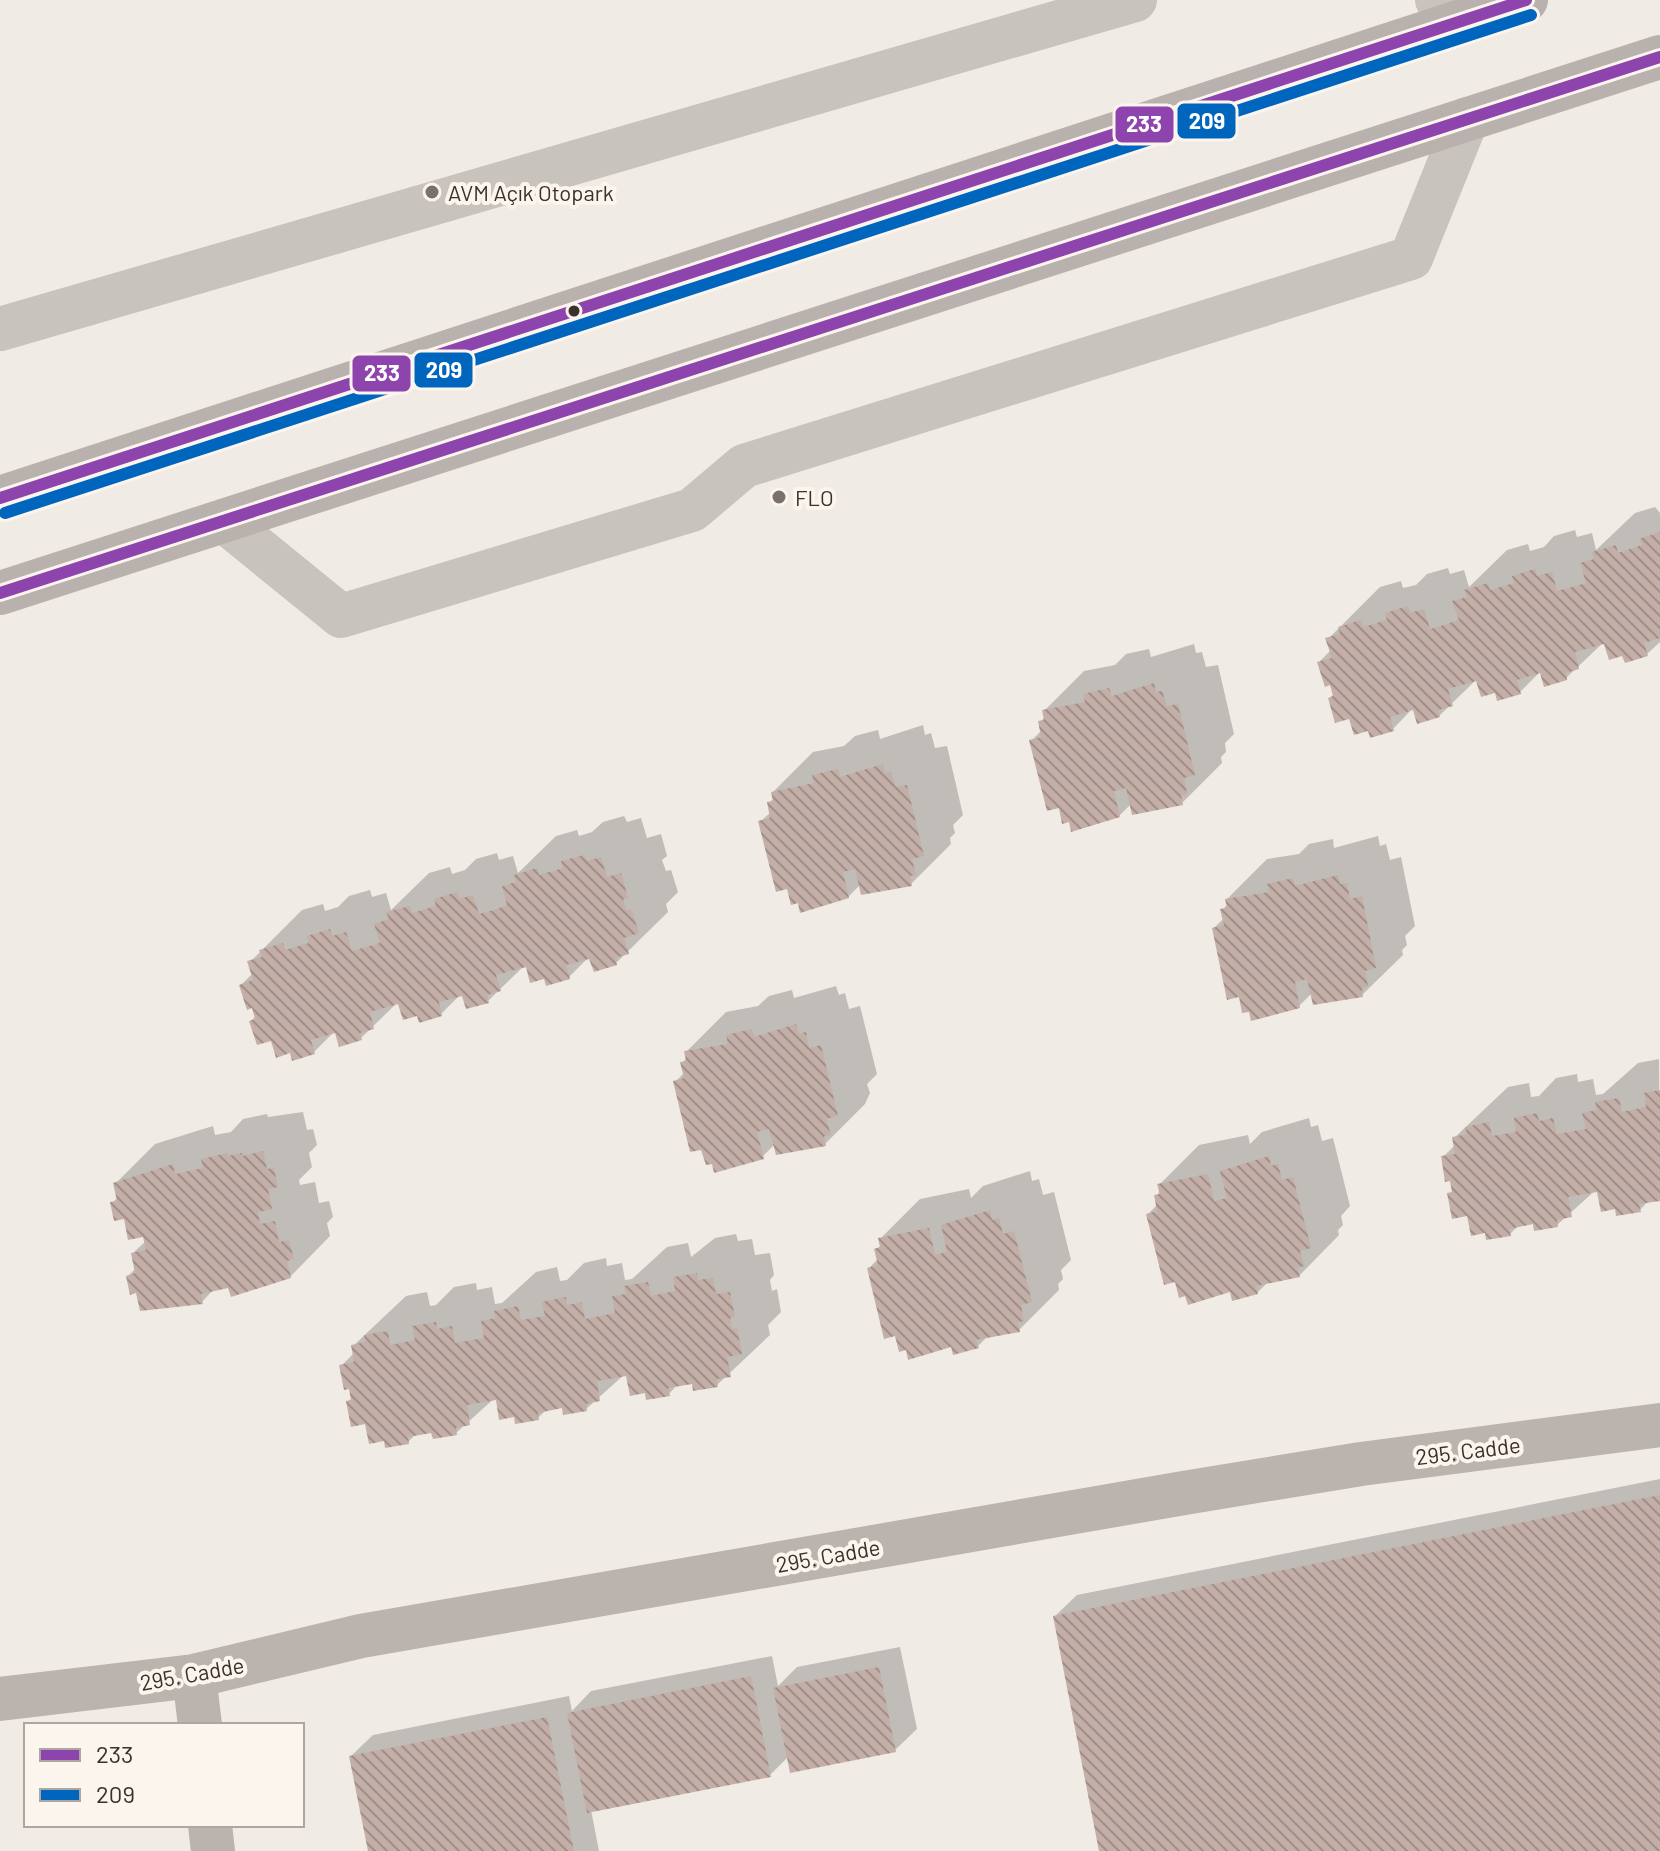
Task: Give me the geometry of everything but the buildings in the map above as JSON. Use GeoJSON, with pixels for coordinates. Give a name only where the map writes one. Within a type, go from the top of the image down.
{"type":"FeatureCollection","features":[{"type":"Feature","properties":{"kind":"main road"},"geometry":{"type":"LineString","coordinates":[[0,498],[1454,9],[1526,0]]}},
{"type":"Feature","properties":{"kind":"main road"},"geometry":{"type":"LineString","coordinates":[[0,593],[1660,57]]}},
{"type":"Feature","properties":{"kind":"street"},"geometry":{"type":"LineString","coordinates":[[0,329],[1135,0]]}},
{"type":"Feature","properties":{"kind":"street"},"geometry":{"type":"LineString","coordinates":[[224,521],[341,616],[692,510],[744,466],[1411,258],[1467,119]]}},
{"type":"Feature","properties":{"kind":"street","name":"295. Cadde"},"geometry":{"type":"LineString","coordinates":[[0,1699],[194,1676],[361,1636],[1184,1493],[1361,1464],[1660,1425]]}},
{"type":"Feature","properties":{"kind":"street"},"geometry":{"type":"LineString","coordinates":[[194,1676],[200,1723]]}},
{"type":"Feature","properties":{"kind":"street"},"geometry":{"type":"LineString","coordinates":[[210,1827],[213,1851]]}},
{"type":"Feature","properties":{"kind":"transit line","name":"233"},"geometry":{"type":"LineString","coordinates":[[0,498],[1526,0]]}},
{"type":"Feature","properties":{"kind":"transit line","name":"209"},"geometry":{"type":"LineString","coordinates":[[5,513],[1531,15]]}},
{"type":"Feature","properties":{"kind":"transit line","name":"233"},"geometry":{"type":"LineString","coordinates":[[0,593],[1660,57]]}},
{"type":"Feature","properties":{"kind":"place","name":"AVM Açık Otopark"},"geometry":{"type":"Point","coordinates":[432,192]}},
{"type":"Feature","properties":{"kind":"place","name":"FLO"},"geometry":{"type":"Point","coordinates":[779,497]}}]}
